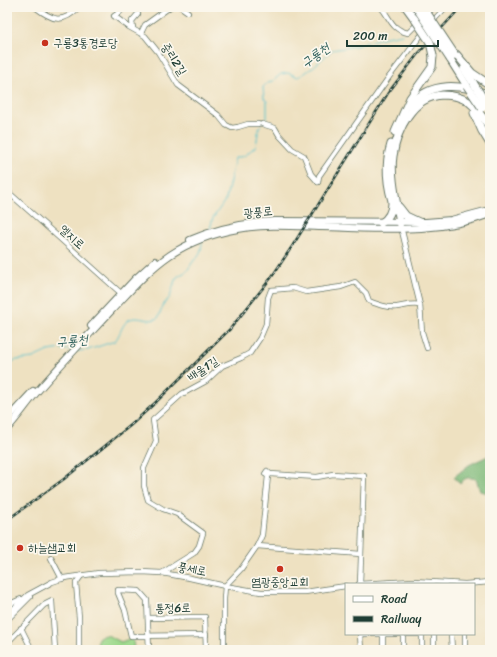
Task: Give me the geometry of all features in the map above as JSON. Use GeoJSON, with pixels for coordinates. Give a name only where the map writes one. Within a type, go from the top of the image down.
{"type":"FeatureCollection","features":[{"type":"Feature","properties":{"kind":"highway"},"geometry":{"type":"LineString","coordinates":[[401,226],[391,197],[387,177],[388,157],[393,138],[410,98],[432,67],[433,56],[430,42],[407,7]]}},
{"type":"Feature","properties":{"kind":"highway"},"geometry":{"type":"LineString","coordinates":[[416,7],[454,56],[472,73],[490,86]]}},
{"type":"Feature","properties":{"kind":"highway"},"geometry":{"type":"LineString","coordinates":[[423,7],[471,85],[487,108],[490,120]]}},
{"type":"Feature","properties":{"kind":"highway"},"geometry":{"type":"LineString","coordinates":[[403,114],[412,102],[422,94],[436,88],[464,88],[490,94]]}},
{"type":"Feature","properties":{"kind":"highway"},"geometry":{"type":"LineString","coordinates":[[445,95],[462,102],[474,113],[490,134]]}},
{"type":"Feature","properties":{"kind":"highway"},"geometry":{"type":"LineString","coordinates":[[401,226],[392,165],[394,150],[400,131],[409,113],[418,103],[430,97],[445,95],[461,98],[470,103],[490,128]]}},
{"type":"Feature","properties":{"kind":"highway"},"geometry":{"type":"LineString","coordinates":[[474,113],[490,139]]}},
{"type":"Feature","properties":{"kind":"highway"},"geometry":{"type":"LineString","coordinates":[[474,113],[490,144]]}},
{"type":"Feature","properties":{"kind":"highway"},"geometry":{"type":"LineString","coordinates":[[381,223],[388,217],[391,211],[391,197]]}},
{"type":"Feature","properties":{"kind":"highway"},"geometry":{"type":"LineString","coordinates":[[397,204],[406,216],[421,223]]}},
{"type":"Feature","properties":{"kind":"main road","name":"광풍로"},"geometry":{"type":"LineString","coordinates":[[123,295],[135,279],[155,261],[170,251],[200,236],[224,228],[253,222],[274,221],[381,223],[401,226],[451,220],[490,209]]}},
{"type":"Feature","properties":{"kind":"main road","name":"광풍로"},"geometry":{"type":"LineString","coordinates":[[67,357],[123,295],[156,265],[171,254],[191,243],[213,235],[237,229],[272,225],[310,227],[437,227],[466,222],[490,214]]}},
{"type":"Feature","properties":{"kind":"main road"},"geometry":{"type":"LineString","coordinates":[[7,419],[67,357]]}},
{"type":"Feature","properties":{"kind":"main road"},"geometry":{"type":"LineString","coordinates":[[7,429],[67,357]]}},
{"type":"Feature","properties":{"kind":"street"},"geometry":{"type":"LineString","coordinates":[[35,7],[50,18],[60,19],[67,17],[79,7]]}},
{"type":"Feature","properties":{"kind":"street","name":"중리2길"},"geometry":{"type":"LineString","coordinates":[[124,7],[114,16],[141,33],[153,44],[178,85],[218,115],[226,125],[232,128],[248,124],[260,124],[275,128],[279,135],[292,149],[304,156],[311,174],[318,182],[319,176],[382,86],[429,25],[446,7]]}},
{"type":"Feature","properties":{"kind":"street"},"geometry":{"type":"LineString","coordinates":[[141,33],[145,24],[170,7]]}},
{"type":"Feature","properties":{"kind":"street"},"geometry":{"type":"LineString","coordinates":[[181,7],[188,12]]}},
{"type":"Feature","properties":{"kind":"street"},"geometry":{"type":"LineString","coordinates":[[381,7],[395,28],[399,31],[408,33],[434,7]]}},
{"type":"Feature","properties":{"kind":"street"},"geometry":{"type":"LineString","coordinates":[[123,29],[131,28],[132,21],[138,14]]}},
{"type":"Feature","properties":{"kind":"street","name":"엘지로"},"geometry":{"type":"LineString","coordinates":[[7,191],[123,295]]}},
{"type":"Feature","properties":{"kind":"street"},"geometry":{"type":"LineString","coordinates":[[401,226],[420,305],[422,332],[427,348]]}},
{"type":"Feature","properties":{"kind":"street","name":"배울1길"},"geometry":{"type":"LineString","coordinates":[[162,574],[194,553],[199,546],[203,533],[177,514],[163,509],[148,500],[144,486],[144,468],[156,441],[153,420],[182,394],[206,381],[222,366],[250,353],[260,338],[266,324],[268,298],[271,290],[293,288],[306,292],[341,287],[355,282],[366,293],[369,301],[383,306],[397,307],[415,304],[420,305]]}},
{"type":"Feature","properties":{"kind":"street"},"geometry":{"type":"LineString","coordinates":[[224,650],[225,586],[241,569],[257,546],[262,535],[269,475],[316,477],[333,474],[364,476],[359,583]]}},
{"type":"Feature","properties":{"kind":"street"},"geometry":{"type":"LineString","coordinates":[[257,546],[361,554]]}},
{"type":"Feature","properties":{"kind":"street"},"geometry":{"type":"LineString","coordinates":[[51,558],[63,578],[73,582],[76,591]]}},
{"type":"Feature","properties":{"kind":"street","name":"풍세로"},"geometry":{"type":"LineString","coordinates":[[9,614],[28,595],[52,582],[63,578],[99,573],[134,572],[162,574],[260,592],[305,592],[345,586]]}},
{"type":"Feature","properties":{"kind":"street"},"geometry":{"type":"LineString","coordinates":[[79,650],[79,618],[76,583],[82,575]]}},
{"type":"Feature","properties":{"kind":"street"},"geometry":{"type":"LineString","coordinates":[[377,583],[413,581],[448,583]]}},
{"type":"Feature","properties":{"kind":"street"},"geometry":{"type":"LineString","coordinates":[[475,583],[490,582]]}},
{"type":"Feature","properties":{"kind":"street","name":"통정6로"},"geometry":{"type":"LineString","coordinates":[[148,650],[148,636],[148,618],[147,600],[139,591],[118,590],[127,617],[128,628],[131,636],[148,636],[206,635]]}},
{"type":"Feature","properties":{"kind":"street","name":"풍세로"},"geometry":{"type":"LineString","coordinates":[[9,614],[36,591]]}},
{"type":"Feature","properties":{"kind":"street"},"geometry":{"type":"LineString","coordinates":[[7,602],[12,603],[28,595]]}},
{"type":"Feature","properties":{"kind":"street"},"geometry":{"type":"LineString","coordinates":[[7,643],[44,605],[52,601],[55,650]]}},
{"type":"Feature","properties":{"kind":"street","name":"통정6로"},"geometry":{"type":"LineString","coordinates":[[148,618],[205,617],[206,650]]}},
{"type":"Feature","properties":{"kind":"street"},"geometry":{"type":"LineString","coordinates":[[21,628],[32,650]]}},
{"type":"Feature","properties":{"kind":"street"},"geometry":{"type":"LineString","coordinates":[[360,635],[361,650]]}},
{"type":"Feature","properties":{"kind":"street"},"geometry":{"type":"LineString","coordinates":[[383,635],[383,650]]}},
{"type":"Feature","properties":{"kind":"street"},"geometry":{"type":"LineString","coordinates":[[402,635],[403,650]]}},
{"type":"Feature","properties":{"kind":"street"},"geometry":{"type":"LineString","coordinates":[[422,635],[422,650]]}},
{"type":"Feature","properties":{"kind":"street"},"geometry":{"type":"LineString","coordinates":[[434,635],[434,650]]}},
{"type":"Feature","properties":{"kind":"street"},"geometry":{"type":"LineString","coordinates":[[452,635],[452,650]]}},
{"type":"Feature","properties":{"kind":"street"},"geometry":{"type":"LineString","coordinates":[[465,635],[465,650]]}},
{"type":"Feature","properties":{"kind":"green space"},"geometry":{"type":"Polygon","coordinates":[[[490,455],[489,501],[488,493],[480,491],[476,479],[467,478],[460,484],[454,477],[469,465],[490,455]]]}},
{"type":"Feature","properties":{"kind":"green space"},"geometry":{"type":"Polygon","coordinates":[[[107,635],[121,642],[133,639],[134,650],[97,650],[98,638],[107,635]]]}},
{"type":"Feature","properties":{"kind":"waterway","name":"구룡천"},"geometry":{"type":"LineString","coordinates":[[263,122],[267,118],[267,101],[264,98],[263,87],[281,74],[288,73],[298,77],[312,68],[332,50],[355,46],[381,38],[402,34]]}},
{"type":"Feature","properties":{"kind":"waterway","name":"구룡천"},"geometry":{"type":"LineString","coordinates":[[210,229],[213,218],[226,199],[235,158],[244,156],[256,146],[259,127],[261,125]]}},
{"type":"Feature","properties":{"kind":"waterway","name":"구룡천"},"geometry":{"type":"LineString","coordinates":[[77,351],[88,350],[115,341],[125,323],[131,319],[138,318],[154,320],[158,318],[164,304],[170,297],[175,280],[187,271],[194,260],[198,257],[202,243]]}},
{"type":"Feature","properties":{"kind":"waterway","name":"구룡천"},"geometry":{"type":"LineString","coordinates":[[7,363],[33,358],[48,351],[62,349],[70,350]]}},
{"type":"Feature","properties":{"kind":"railway"},"geometry":{"type":"LineString","coordinates":[[7,520],[64,479],[131,425],[230,329],[271,278],[388,93],[417,55],[461,7]]}},
{"type":"Feature","properties":{"kind":"place","name":"구룡3통경로당"},"geometry":{"type":"Point","coordinates":[45,43]}},
{"type":"Feature","properties":{"kind":"place","name":"하늘샘교회"},"geometry":{"type":"Point","coordinates":[20,548]}},
{"type":"Feature","properties":{"kind":"place","name":"염광중앙교회"},"geometry":{"type":"Point","coordinates":[280,569]}}]}
